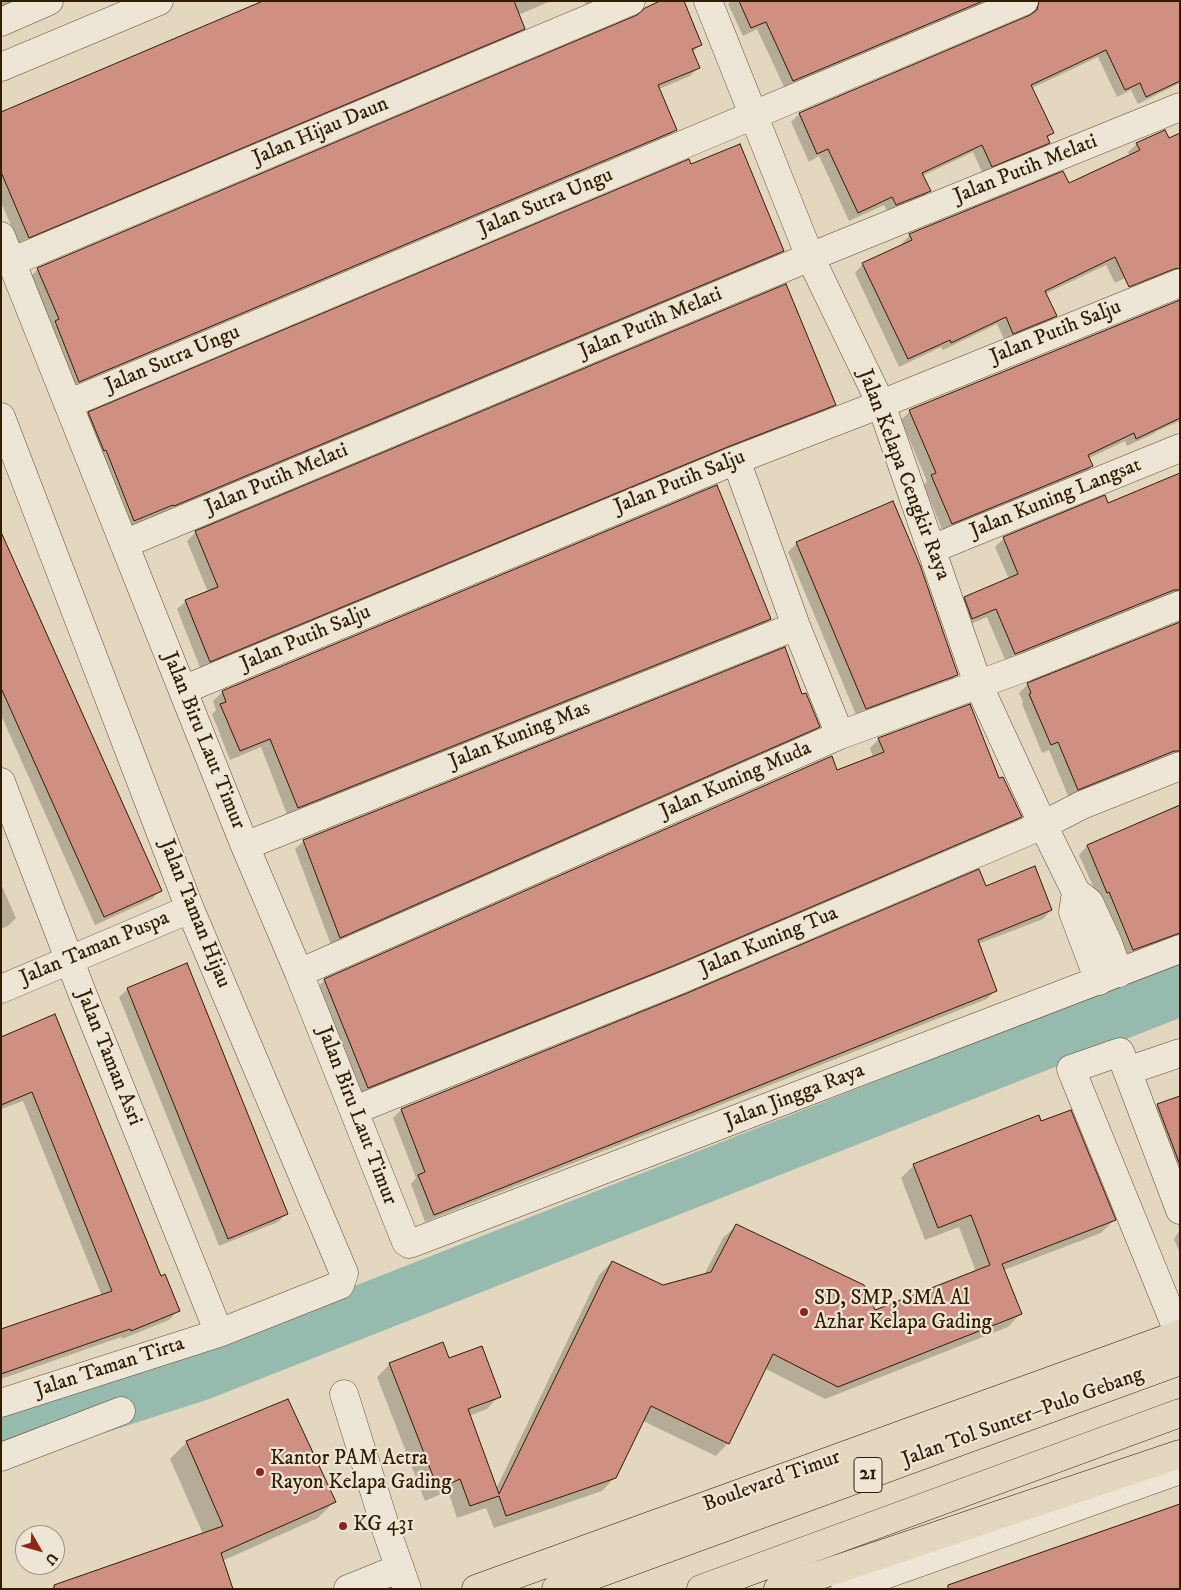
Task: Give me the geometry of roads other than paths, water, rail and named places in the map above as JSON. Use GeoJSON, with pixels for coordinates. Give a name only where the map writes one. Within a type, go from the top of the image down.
{"type":"FeatureCollection","features":[{"type":"Feature","properties":{"kind":"main road","name":"Boulevard Timur"},"geometry":{"type":"LineString","coordinates":[[476,1589],[1180,1334]]}},
{"type":"Feature","properties":{"kind":"main road","name":"Jalan Tol Sunter–Pulo Gebang"},"geometry":{"type":"LineString","coordinates":[[556,1589],[1180,1361]]}},
{"type":"Feature","properties":{"kind":"main road","name":"21"},"geometry":{"type":"LineString","coordinates":[[701,1589],[1180,1413]]}},
{"type":"Feature","properties":{"kind":"main road"},"geometry":{"type":"LineString","coordinates":[[778,1589],[1180,1454]]}},
{"type":"Feature","properties":{"kind":"street"},"geometry":{"type":"LineString","coordinates":[[1,22],[50,1]]}},
{"type":"Feature","properties":{"kind":"street"},"geometry":{"type":"LineString","coordinates":[[1,68],[159,1]]}},
{"type":"Feature","properties":{"kind":"street","name":"Jalan Hijau Daun"},"geometry":{"type":"LineString","coordinates":[[11,262],[631,1]]}},
{"type":"Feature","properties":{"kind":"street","name":"Jalan Kelapa Cengkir Raya"},"geometry":{"type":"LineString","coordinates":[[708,1],[810,257],[880,404],[978,684],[1076,892],[1073,912],[1109,977]]}},
{"type":"Feature","properties":{"kind":"street","name":"Jalan Sutra Ungu"},"geometry":{"type":"LineString","coordinates":[[68,404],[1024,1]]}},
{"type":"Feature","properties":{"kind":"street","name":"Jalan Putih Melati"},"geometry":{"type":"LineString","coordinates":[[124,544],[810,257],[1180,107]]}},
{"type":"Feature","properties":{"kind":"street","name":"Jalan Biru Laut Timur"},"geometry":{"type":"LineString","coordinates":[[1,236],[245,846],[355,1110],[404,1239],[409,1244]]}},
{"type":"Feature","properties":{"kind":"street","name":"Jalan Putih Salju"},"geometry":{"type":"LineString","coordinates":[[183,690],[736,460],[1180,283]]}},
{"type":"Feature","properties":{"kind":"street","name":"Jalan Taman Hijau"},"geometry":{"type":"LineString","coordinates":[[1,417],[190,909],[344,1273],[340,1285],[219,1333]]}},
{"type":"Feature","properties":{"kind":"street","name":"Jalan Kuning Langsat"},"geometry":{"type":"LineString","coordinates":[[932,549],[1180,448]]}},
{"type":"Feature","properties":{"kind":"street"},"geometry":{"type":"LineString","coordinates":[[736,460],[796,626],[840,735]]}},
{"type":"Feature","properties":{"kind":"street","name":"Jalan Kuning Muda"},"geometry":{"type":"LineString","coordinates":[[299,973],[840,735],[978,684],[1180,605]]}},
{"type":"Feature","properties":{"kind":"street","name":"Jalan Kuning Mas"},"geometry":{"type":"LineString","coordinates":[[245,846],[796,626]]}},
{"type":"Feature","properties":{"kind":"street","name":"Jalan Kuning Tua"},"geometry":{"type":"LineString","coordinates":[[355,1110],[679,980],[1043,825],[1082,805],[1180,766]]}},
{"type":"Feature","properties":{"kind":"street","name":"Jalan Taman Asri"},"geometry":{"type":"LineString","coordinates":[[1,782],[69,959],[219,1333]]}},
{"type":"Feature","properties":{"kind":"street","name":"Jalan Taman Puspa"},"geometry":{"type":"LineString","coordinates":[[1,989],[190,909]]}},
{"type":"Feature","properties":{"kind":"street","name":"Jalan Jingga Raya"},"geometry":{"type":"LineString","coordinates":[[409,1244],[1180,949]]}},
{"type":"Feature","properties":{"kind":"street"},"geometry":{"type":"LineString","coordinates":[[1180,1210],[1120,1052],[1071,1069],[1172,1292],[1180,1334]]}},
{"type":"Feature","properties":{"kind":"street"},"geometry":{"type":"LineString","coordinates":[[1127,1071],[1180,1053]]}},
{"type":"Feature","properties":{"kind":"street","name":"Jalan Taman Tirta"},"geometry":{"type":"LineString","coordinates":[[1,1403],[219,1333]]}},
{"type":"Feature","properties":{"kind":"street"},"geometry":{"type":"LineString","coordinates":[[344,1394],[403,1578],[348,1589]]}},
{"type":"Feature","properties":{"kind":"street","name":"Jalan Taman Tirta"},"geometry":{"type":"LineString","coordinates":[[1,1457],[121,1410]]}},
{"type":"Feature","properties":{"kind":"street"},"geometry":{"type":"LineString","coordinates":[[845,1589],[1180,1470]]}},
{"type":"Feature","properties":{"kind":"waterway"},"geometry":{"type":"LineString","coordinates":[[1,1439],[199,1375],[1180,990]]}},
{"type":"Feature","properties":{"kind":"place","name":"SD, SMP, SMA Al Azhar Kelapa Gading"},"geometry":{"type":"Point","coordinates":[804,1312]}},
{"type":"Feature","properties":{"kind":"place","name":"Kantor PAM Aetra Rayon Kelapa Gading"},"geometry":{"type":"Point","coordinates":[260,1472]}},
{"type":"Feature","properties":{"kind":"place","name":"KG 431"},"geometry":{"type":"Point","coordinates":[343,1526]}}]}
